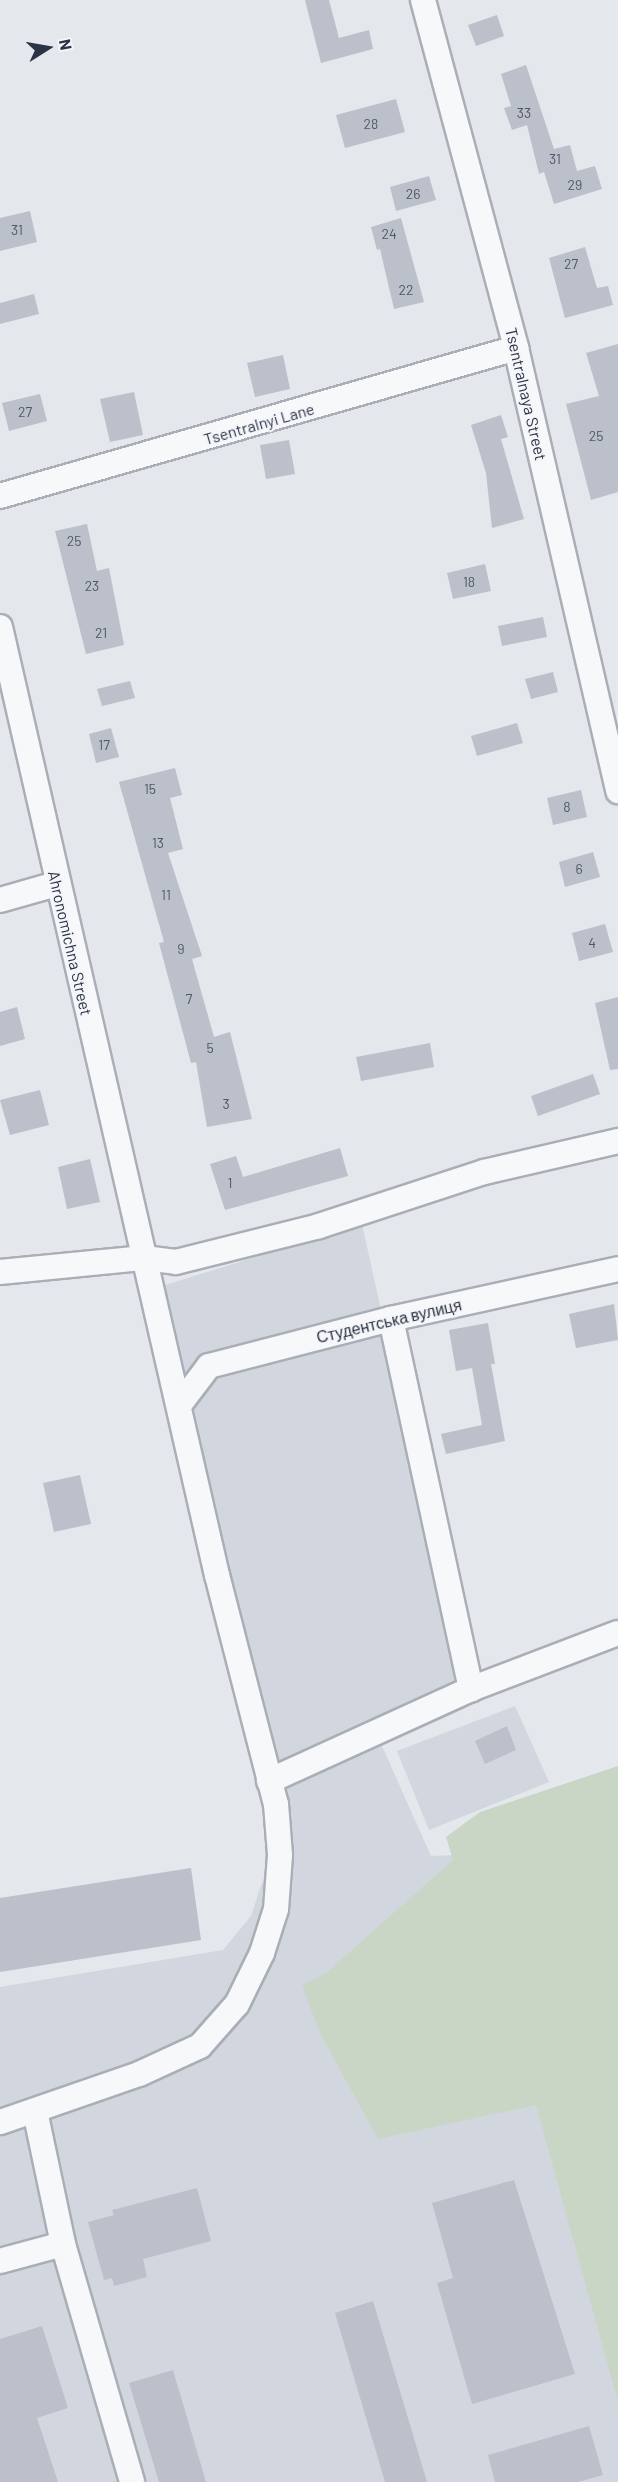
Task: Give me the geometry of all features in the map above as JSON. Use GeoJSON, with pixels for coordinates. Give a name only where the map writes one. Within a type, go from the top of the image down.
{"type":"FeatureCollection","features":[{"type":"Feature","properties":{"kind":"street","name":"Tsentralnaya Street"},"geometry":{"type":"LineString","coordinates":[[423,0],[516,348],[618,791]]}},
{"type":"Feature","properties":{"kind":"street","name":"Tsentralnyi Lane"},"geometry":{"type":"LineString","coordinates":[[0,496],[516,348]]}},
{"type":"Feature","properties":{"kind":"street","name":"Ahronomichna Street"},"geometry":{"type":"LineString","coordinates":[[0,627],[56,884],[276,1804],[280,1855],[276,1909],[262,1953],[237,2004],[200,2046],[140,2074],[0,2122]]}},
{"type":"Feature","properties":{"kind":"street"},"geometry":{"type":"LineString","coordinates":[[0,900],[56,884]]}},
{"type":"Feature","properties":{"kind":"street"},"geometry":{"type":"LineString","coordinates":[[0,1272],[144,1258],[176,1262],[319,1226],[484,1172],[618,1141]]}},
{"type":"Feature","properties":{"kind":"street","name":"Студентська вулиця"},"geometry":{"type":"LineString","coordinates":[[180,1404],[209,1366],[391,1319],[618,1269]]}},
{"type":"Feature","properties":{"kind":"street"},"geometry":{"type":"LineString","coordinates":[[391,1319],[471,1689]]}},
{"type":"Feature","properties":{"kind":"street"},"geometry":{"type":"LineString","coordinates":[[269,1781],[471,1689],[618,1633]]}},
{"type":"Feature","properties":{"kind":"street"},"geometry":{"type":"LineString","coordinates":[[34,2111],[63,2244],[132,2482]]}},
{"type":"Feature","properties":{"kind":"street"},"geometry":{"type":"LineString","coordinates":[[0,2261],[63,2244]]}},
{"type":"Feature","properties":{"kind":"shaded area"},"geometry":{"type":"Polygon","coordinates":[[[362,1224],[468,1707],[382,1746],[431,1856],[594,1850],[618,1843],[618,2482],[0,2482],[0,1987],[223,1950],[251,1916],[284,1817],[162,1286],[362,1224]]]}},
{"type":"Feature","properties":{"kind":"shaded area"},"geometry":{"type":"Polygon","coordinates":[[[515,1706],[549,1782],[429,1830],[397,1751],[515,1706]]]}},
{"type":"Feature","properties":{"kind":"green space"},"geometry":{"type":"Polygon","coordinates":[[[618,1766],[618,2402],[536,2105],[378,2139],[319,2031],[302,1985],[325,1974],[453,1860],[446,1837],[480,1812],[618,1766]]]}},
{"type":"Feature","properties":{"kind":"building"},"geometry":{"type":"Polygon","coordinates":[[[305,0],[329,0],[339,38],[369,30],[373,49],[321,63],[305,0]]]}},
{"type":"Feature","properties":{"kind":"building"},"geometry":{"type":"Polygon","coordinates":[[[497,15],[504,36],[476,46],[468,25],[497,15]]]}},
{"type":"Feature","properties":{"kind":"building"},"geometry":{"type":"Polygon","coordinates":[[[526,65],[554,149],[570,145],[577,171],[595,166],[602,189],[554,204],[544,172],[539,174],[527,125],[512,130],[504,108],[511,106],[501,74],[526,65]]]}},
{"type":"Feature","properties":{"kind":"building"},"geometry":{"type":"Polygon","coordinates":[[[396,99],[405,132],[345,148],[336,115],[396,99]]]}},
{"type":"Feature","properties":{"kind":"building"},"geometry":{"type":"Polygon","coordinates":[[[429,176],[436,200],[396,211],[390,187],[429,176]]]}},
{"type":"Feature","properties":{"kind":"building"},"geometry":{"type":"Polygon","coordinates":[[[30,211],[37,242],[0,251],[0,218],[30,211]]]}},
{"type":"Feature","properties":{"kind":"building"},"geometry":{"type":"Polygon","coordinates":[[[401,218],[424,302],[394,309],[380,249],[377,250],[371,227],[401,218]]]}},
{"type":"Feature","properties":{"kind":"building"},"geometry":{"type":"Polygon","coordinates":[[[585,247],[597,288],[608,286],[613,305],[565,318],[549,258],[585,247]]]}},
{"type":"Feature","properties":{"kind":"building"},"geometry":{"type":"Polygon","coordinates":[[[34,294],[39,314],[0,324],[0,303],[34,294]]]}},
{"type":"Feature","properties":{"kind":"building"},"geometry":{"type":"Polygon","coordinates":[[[618,344],[618,492],[591,500],[566,404],[599,396],[586,353],[618,344]]]}},
{"type":"Feature","properties":{"kind":"building"},"geometry":{"type":"Polygon","coordinates":[[[283,355],[290,389],[255,397],[247,363],[283,355]]]}},
{"type":"Feature","properties":{"kind":"building"},"geometry":{"type":"Polygon","coordinates":[[[134,392],[143,435],[110,442],[100,399],[134,392]]]}},
{"type":"Feature","properties":{"kind":"building"},"geometry":{"type":"Polygon","coordinates":[[[40,394],[47,421],[9,431],[2,403],[40,394]]]}},
{"type":"Feature","properties":{"kind":"building"},"geometry":{"type":"Polygon","coordinates":[[[501,415],[508,437],[501,439],[524,519],[492,528],[486,473],[471,425],[501,415]]]}},
{"type":"Feature","properties":{"kind":"building"},"geometry":{"type":"Polygon","coordinates":[[[289,440],[295,474],[266,479],[260,445],[289,440]]]}},
{"type":"Feature","properties":{"kind":"building"},"geometry":{"type":"Polygon","coordinates":[[[87,524],[97,571],[109,568],[124,645],[86,654],[55,531],[87,524]]]}},
{"type":"Feature","properties":{"kind":"building"},"geometry":{"type":"Polygon","coordinates":[[[485,564],[491,591],[453,599],[447,573],[485,564]]]}},
{"type":"Feature","properties":{"kind":"building"},"geometry":{"type":"Polygon","coordinates":[[[543,617],[547,637],[502,646],[498,626],[543,617]]]}},
{"type":"Feature","properties":{"kind":"building"},"geometry":{"type":"Polygon","coordinates":[[[553,672],[558,692],[531,699],[525,679],[553,672]]]}},
{"type":"Feature","properties":{"kind":"building"},"geometry":{"type":"Polygon","coordinates":[[[130,681],[135,698],[102,706],[97,689],[130,681]]]}},
{"type":"Feature","properties":{"kind":"building"},"geometry":{"type":"Polygon","coordinates":[[[517,723],[523,743],[477,756],[471,736],[517,723]]]}},
{"type":"Feature","properties":{"kind":"building"},"geometry":{"type":"Polygon","coordinates":[[[111,728],[119,757],[96,763],[89,734],[111,728]]]}},
{"type":"Feature","properties":{"kind":"building"},"geometry":{"type":"Polygon","coordinates":[[[175,768],[182,795],[170,798],[183,849],[168,853],[202,956],[192,959],[214,1037],[230,1032],[252,1119],[207,1127],[196,1062],[191,1063],[159,943],[164,942],[119,782],[175,768]]]}},
{"type":"Feature","properties":{"kind":"building"},"geometry":{"type":"Polygon","coordinates":[[[581,790],[587,817],[553,825],[547,798],[581,790]]]}},
{"type":"Feature","properties":{"kind":"building"},"geometry":{"type":"Polygon","coordinates":[[[593,852],[600,877],[565,887],[559,862],[593,852]]]}},
{"type":"Feature","properties":{"kind":"building"},"geometry":{"type":"Polygon","coordinates":[[[605,924],[613,952],[579,961],[572,933],[605,924]]]}},
{"type":"Feature","properties":{"kind":"building"},"geometry":{"type":"Polygon","coordinates":[[[618,997],[618,1069],[610,1070],[595,1003],[618,997]]]}},
{"type":"Feature","properties":{"kind":"building"},"geometry":{"type":"Polygon","coordinates":[[[17,1007],[25,1039],[0,1046],[0,1012],[17,1007]]]}},
{"type":"Feature","properties":{"kind":"building"},"geometry":{"type":"Polygon","coordinates":[[[430,1043],[434,1067],[361,1081],[356,1057],[430,1043]]]}},
{"type":"Feature","properties":{"kind":"building"},"geometry":{"type":"Polygon","coordinates":[[[593,1074],[600,1094],[538,1116],[531,1096],[593,1074]]]}},
{"type":"Feature","properties":{"kind":"building"},"geometry":{"type":"Polygon","coordinates":[[[40,1090],[49,1125],[10,1135],[0,1100],[40,1090]]]}},
{"type":"Feature","properties":{"kind":"building"},"geometry":{"type":"Polygon","coordinates":[[[340,1148],[348,1176],[225,1210],[210,1164],[236,1156],[243,1177],[340,1148]]]}},
{"type":"Feature","properties":{"kind":"building"},"geometry":{"type":"Polygon","coordinates":[[[90,1159],[100,1202],[67,1209],[58,1167],[90,1159]]]}},
{"type":"Feature","properties":{"kind":"building"},"geometry":{"type":"Polygon","coordinates":[[[614,1304],[618,1340],[576,1348],[569,1314],[614,1304]]]}},
{"type":"Feature","properties":{"kind":"building"},"geometry":{"type":"Polygon","coordinates":[[[488,1323],[495,1364],[491,1364],[505,1441],[446,1454],[441,1434],[482,1425],[472,1368],[456,1371],[449,1330],[488,1323]]]}},
{"type":"Feature","properties":{"kind":"building"},"geometry":{"type":"Polygon","coordinates":[[[80,1475],[91,1524],[54,1532],[43,1483],[80,1475]]]}},
{"type":"Feature","properties":{"kind":"building"},"geometry":{"type":"Polygon","coordinates":[[[507,1726],[516,1750],[485,1764],[475,1741],[507,1726]]]}},
{"type":"Feature","properties":{"kind":"building"},"geometry":{"type":"Polygon","coordinates":[[[191,1868],[201,1940],[0,1972],[0,1898],[191,1868]]]}},
{"type":"Feature","properties":{"kind":"building"},"geometry":{"type":"Polygon","coordinates":[[[514,2180],[575,2374],[472,2404],[437,2283],[453,2278],[432,2203],[514,2180]]]}},
{"type":"Feature","properties":{"kind":"building"},"geometry":{"type":"Polygon","coordinates":[[[197,2188],[211,2241],[143,2259],[147,2277],[114,2286],[112,2278],[104,2280],[88,2222],[114,2215],[112,2210],[197,2188]]]}},
{"type":"Feature","properties":{"kind":"building"},"geometry":{"type":"Polygon","coordinates":[[[373,2301],[427,2482],[385,2482],[335,2313],[373,2301]]]}},
{"type":"Feature","properties":{"kind":"building"},"geometry":{"type":"Polygon","coordinates":[[[42,2326],[68,2408],[37,2418],[58,2482],[0,2482],[0,2339],[42,2326]]]}},
{"type":"Feature","properties":{"kind":"building"},"geometry":{"type":"Polygon","coordinates":[[[173,2370],[206,2482],[159,2482],[129,2383],[173,2370]]]}},
{"type":"Feature","properties":{"kind":"building"},"geometry":{"type":"Polygon","coordinates":[[[589,2426],[603,2475],[578,2482],[495,2482],[488,2455],[589,2426]]]}}]}
